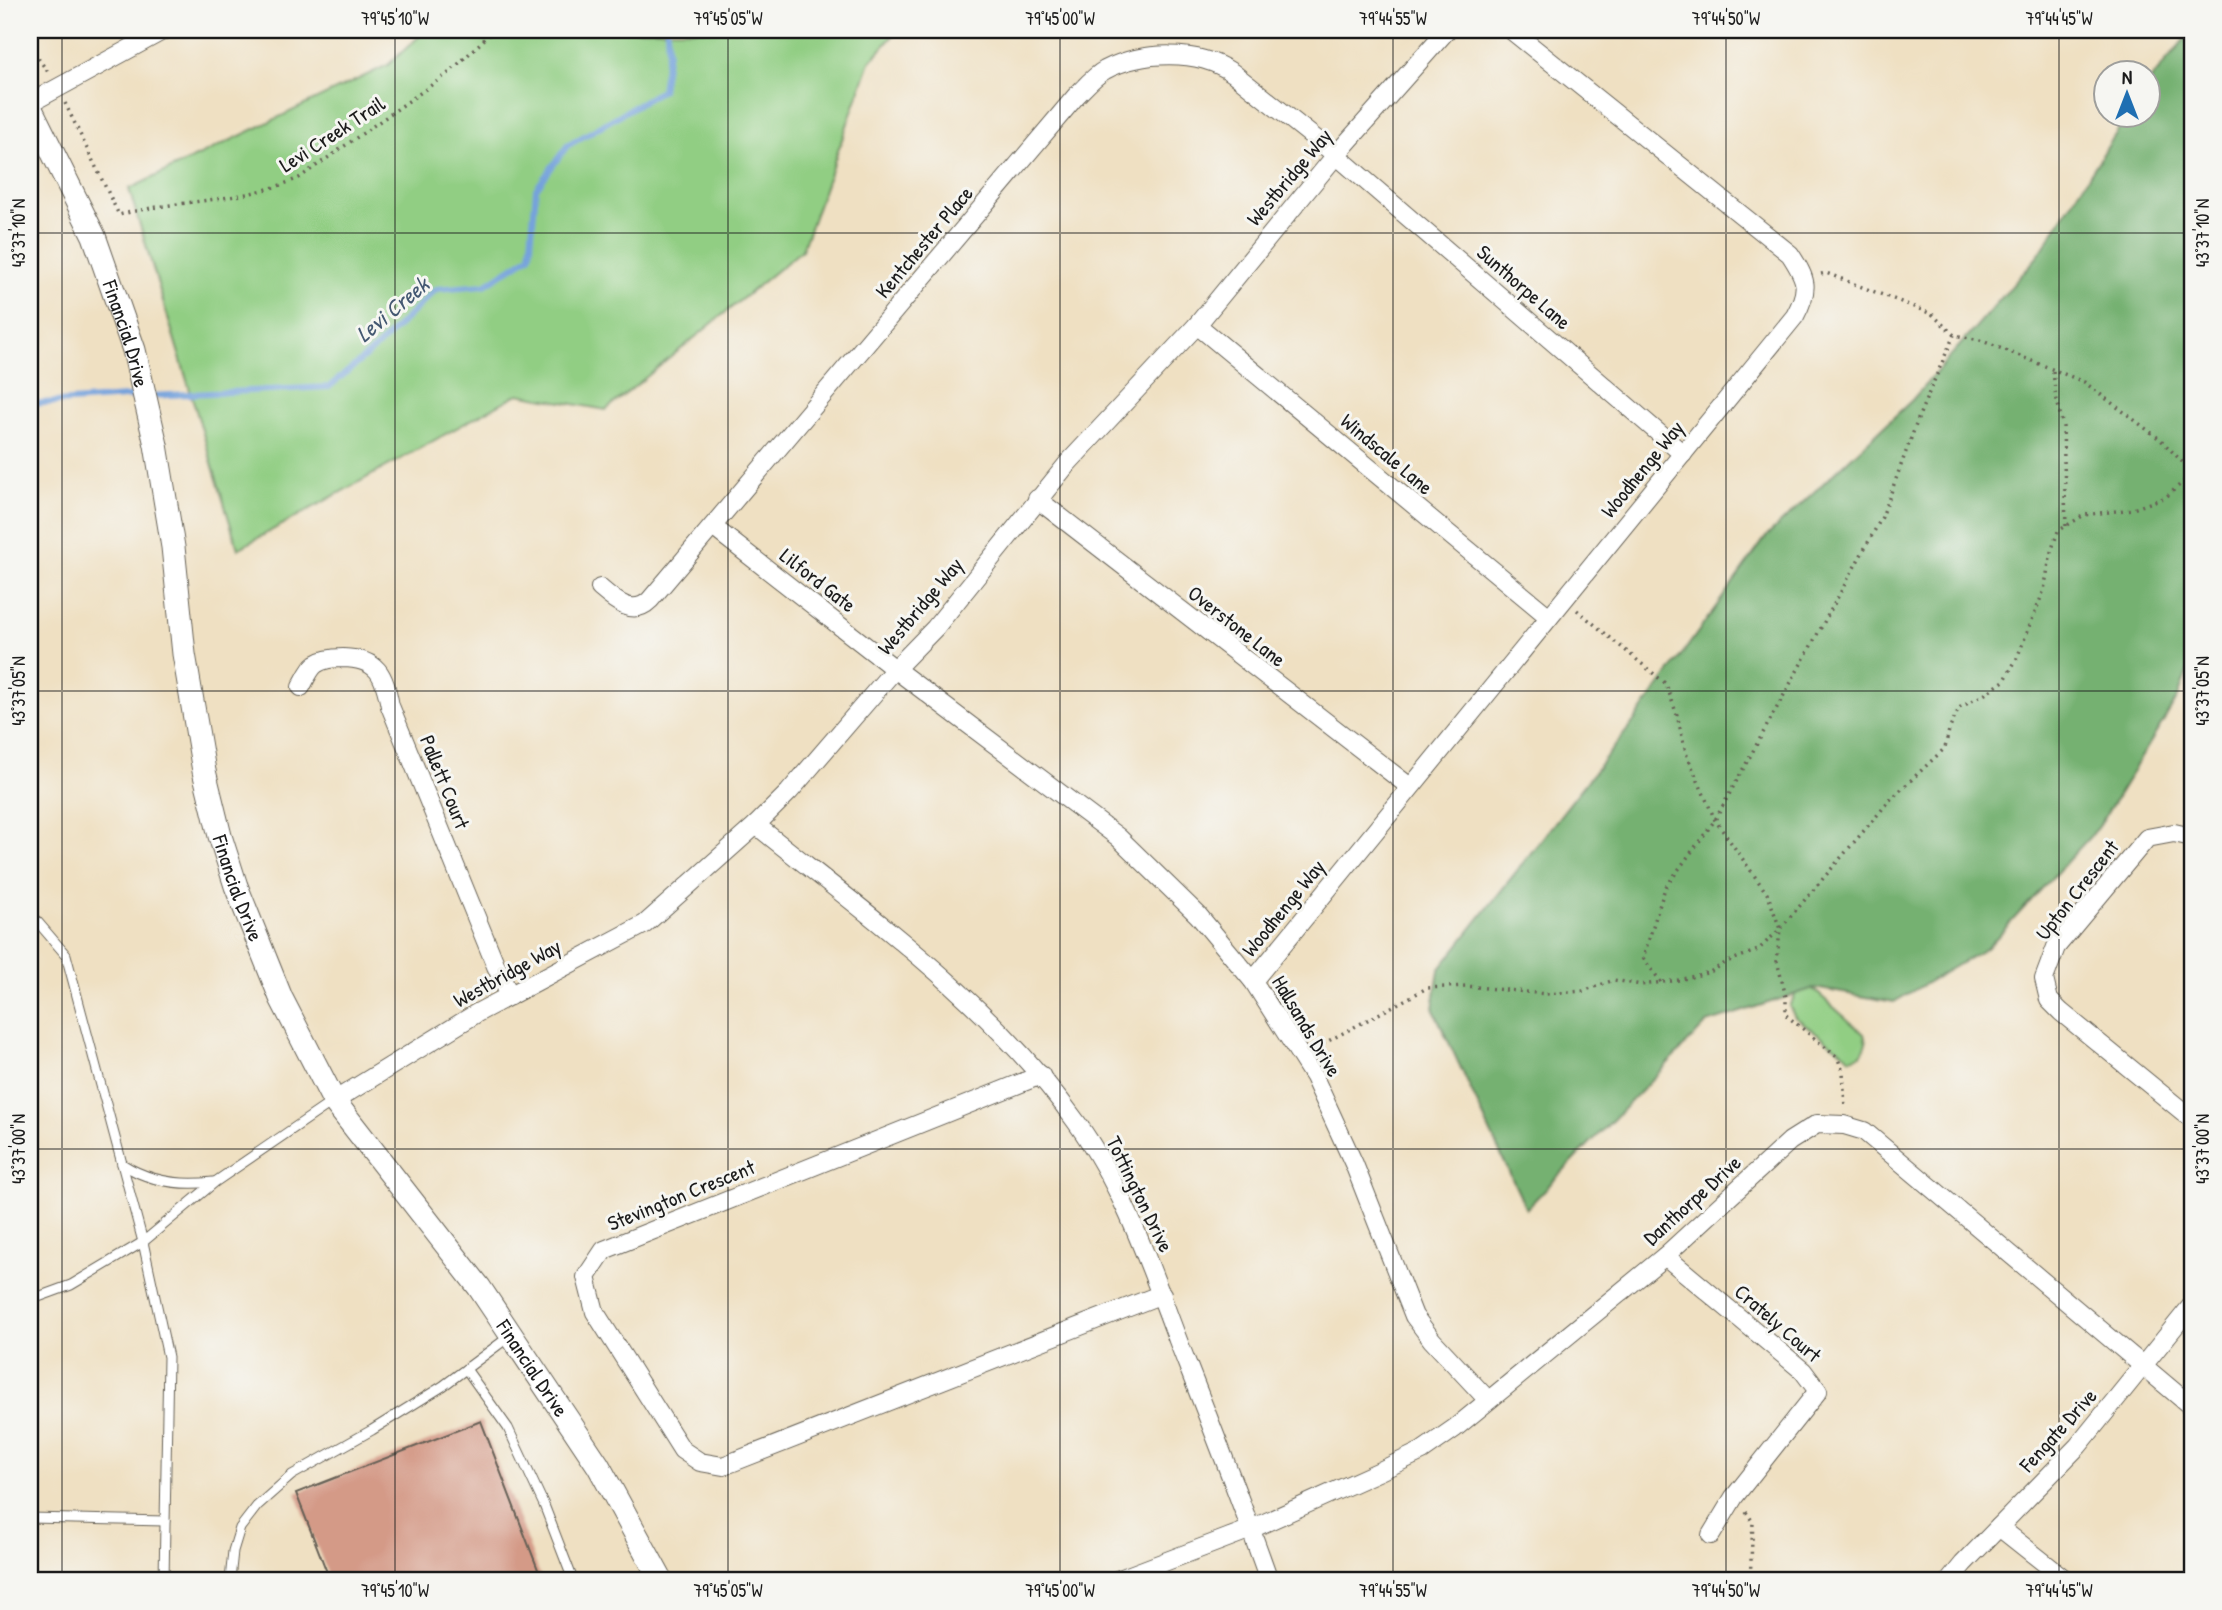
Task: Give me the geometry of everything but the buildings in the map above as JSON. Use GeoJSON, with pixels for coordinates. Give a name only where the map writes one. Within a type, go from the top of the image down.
{"type":"FeatureCollection","features":[{"type":"Feature","properties":{"kind":"street"},"geometry":{"type":"LineString","coordinates":[[30,105],[164,30]]}},
{"type":"Feature","properties":{"kind":"street","name":"Westbridge Way"},"geometry":{"type":"LineString","coordinates":[[334,1101],[477,1013],[645,924],[756,825],[789,792],[895,669],[935,628],[1037,499],[1196,325],[1336,155],[1447,30]]}},
{"type":"Feature","properties":{"kind":"street"},"geometry":{"type":"LineString","coordinates":[[1511,30],[1790,254],[1805,278]]}},
{"type":"Feature","properties":{"kind":"street","name":"Kentchester Place"},"geometry":{"type":"LineString","coordinates":[[600,588],[623,606],[632,609],[644,606],[1076,96],[1106,70],[1139,58],[1175,56],[1198,58],[1220,65],[1336,155]]}},
{"type":"Feature","properties":{"kind":"street","name":"Financial Drive"},"geometry":{"type":"LineString","coordinates":[[30,105],[94,236],[134,350],[156,445],[173,547],[184,654],[204,771],[236,886],[281,998],[334,1101],[479,1287],[598,1465],[661,1580]]}},
{"type":"Feature","properties":{"kind":"street","name":"Sunthorpe Lane"},"geometry":{"type":"LineString","coordinates":[[1336,155],[1684,454]]}},
{"type":"Feature","properties":{"kind":"street","name":"Woodhenge Way"},"geometry":{"type":"LineString","coordinates":[[1253,981],[1795,316],[1806,288],[1805,278]]}},
{"type":"Feature","properties":{"kind":"street","name":"Windscale Lane"},"geometry":{"type":"LineString","coordinates":[[1196,325],[1549,617]]}},
{"type":"Feature","properties":{"kind":"street","name":"Overstone Lane"},"geometry":{"type":"LineString","coordinates":[[1037,499],[1410,788]]}},
{"type":"Feature","properties":{"kind":"street","name":"Lilford Gate"},"geometry":{"type":"LineString","coordinates":[[713,527],[895,669]]}},
{"type":"Feature","properties":{"kind":"street","name":"Pallett Court"},"geometry":{"type":"LineString","coordinates":[[301,687],[316,664],[334,658],[361,659],[379,670],[390,706],[510,996]]}},
{"type":"Feature","properties":{"kind":"street","name":"Hallsands Drive"},"geometry":{"type":"LineString","coordinates":[[895,669],[1118,837],[1198,915],[1253,981],[1319,1087],[1354,1164],[1414,1316],[1432,1340],[1488,1399]]}},
{"type":"Feature","properties":{"kind":"street","name":"Tottington Drive"},"geometry":{"type":"LineString","coordinates":[[756,825],[950,982],[1041,1075],[1076,1121],[1125,1204],[1162,1294],[1269,1580]]}},
{"type":"Feature","properties":{"kind":"street","name":"Upton Crescent"},"geometry":{"type":"LineString","coordinates":[[2192,837],[2174,833],[2147,838],[2056,947],[2044,979],[2049,1000],[2061,1012],[2192,1119]]}},
{"type":"Feature","properties":{"kind":"street","name":"Stevington Crescent"},"geometry":{"type":"LineString","coordinates":[[1041,1075],[604,1250],[586,1277],[595,1312],[682,1450],[700,1462],[723,1466],[1162,1294]]}},
{"type":"Feature","properties":{"kind":"street","name":"Danthorpe Drive"},"geometry":{"type":"LineString","coordinates":[[1117,1580],[1251,1529],[1422,1451],[1455,1428],[1665,1256],[1790,1141],[1817,1124],[1844,1125]]}},
{"type":"Feature","properties":{"kind":"street"},"geometry":{"type":"LineString","coordinates":[[1844,1125],[1864,1131],[2192,1407]]}},
{"type":"Feature","properties":{"kind":"street","name":"Crately Court"},"geometry":{"type":"LineString","coordinates":[[1665,1256],[1803,1371],[1818,1391],[1734,1497],[1711,1535]]}},
{"type":"Feature","properties":{"kind":"street","name":"Fengate Drive"},"geometry":{"type":"LineString","coordinates":[[1950,1580],[1963,1563],[2078,1446],[2192,1305]]}},
{"type":"Feature","properties":{"kind":"street"},"geometry":{"type":"LineString","coordinates":[[1999,1527],[2066,1580]]}},
{"type":"Feature","properties":{"kind":"lane"},"geometry":{"type":"LineString","coordinates":[[30,913],[66,955],[143,1242],[168,1357],[164,1580]]}},
{"type":"Feature","properties":{"kind":"lane"},"geometry":{"type":"LineString","coordinates":[[30,1300],[71,1285],[143,1242],[215,1182],[334,1101]]}},
{"type":"Feature","properties":{"kind":"lane"},"geometry":{"type":"LineString","coordinates":[[122,1164],[136,1173],[166,1182],[194,1185],[215,1182]]}},
{"type":"Feature","properties":{"kind":"lane"},"geometry":{"type":"LineString","coordinates":[[230,1580],[233,1551],[240,1528],[257,1506],[292,1475],[373,1430],[443,1386],[511,1335]]}},
{"type":"Feature","properties":{"kind":"lane"},"geometry":{"type":"LineString","coordinates":[[466,1369],[508,1428],[544,1506],[573,1580]]}},
{"type":"Feature","properties":{"kind":"lane"},"geometry":{"type":"LineString","coordinates":[[30,1518],[165,1521]]}},
{"type":"Feature","properties":{"kind":"path","name":"Levi Creek Trail"},"geometry":{"type":"LineString","coordinates":[[64,102],[119,215],[140,209],[255,193],[278,188],[299,178],[450,72],[494,30]]}},
{"type":"Feature","properties":{"kind":"path"},"geometry":{"type":"LineString","coordinates":[[30,47],[48,72]]}},
{"type":"Feature","properties":{"kind":"path"},"geometry":{"type":"LineString","coordinates":[[1301,1056],[1427,988],[1466,986],[1546,994],[1583,991],[1614,980],[1641,985],[1710,972],[1758,950],[1780,929],[1891,799],[1945,748],[1949,730],[1959,708],[2005,680],[2017,659],[2044,590],[2051,552],[2059,531],[2084,515],[2133,509],[2166,497],[2192,473],[2161,440],[2084,382],[1980,340],[1954,335],[1932,314],[1826,273],[1805,278]]}},
{"type":"Feature","properties":{"kind":"path"},"geometry":{"type":"LineString","coordinates":[[1661,982],[1643,958],[1665,888],[1715,820],[1882,517],[1921,411],[1954,335]]}},
{"type":"Feature","properties":{"kind":"path"},"geometry":{"type":"LineString","coordinates":[[2053,371],[2063,427],[2066,526]]}},
{"type":"Feature","properties":{"kind":"path"},"geometry":{"type":"LineString","coordinates":[[1564,599],[1666,684],[1686,753],[1715,820],[1768,895],[1780,929],[1777,961],[1786,997],[1786,1015],[1837,1057],[1843,1071],[1846,1098],[1844,1125]]}},
{"type":"Feature","properties":{"kind":"path"},"geometry":{"type":"LineString","coordinates":[[1734,1497],[1753,1522],[1750,1580]]}},
{"type":"Feature","properties":{"kind":"green space"},"geometry":{"type":"Polygon","coordinates":[[[426,30],[898,30],[870,62],[802,250],[606,410],[518,394],[238,549],[129,189],[388,65],[426,30]]]}},
{"type":"Feature","properties":{"kind":"green space"},"geometry":{"type":"Polygon","coordinates":[[[2192,30],[2192,658],[2178,697],[2098,828],[1988,947],[1894,1002],[1814,988],[1707,1023],[1526,1209],[1433,1008],[1439,970],[1635,720],[1766,537],[1912,400],[2038,256],[2118,130],[2162,130],[2162,66],[2192,30]]]}},
{"type":"Feature","properties":{"kind":"green space"},"geometry":{"type":"Polygon","coordinates":[[[1812,988],[1864,1034],[1866,1043],[1861,1055],[1851,1058],[1795,1017],[1789,1006],[1798,990],[1812,988]]]}},
{"type":"Feature","properties":{"kind":"waterway","name":"Levi Creek"},"geometry":{"type":"LineString","coordinates":[[150,396],[329,387],[378,346],[436,289],[485,285],[530,256],[536,189],[567,146],[662,90],[668,51],[667,30]]}},
{"type":"Feature","properties":{"kind":"waterway","name":"Levi Creek"},"geometry":{"type":"LineString","coordinates":[[30,404],[139,396]]}}]}
